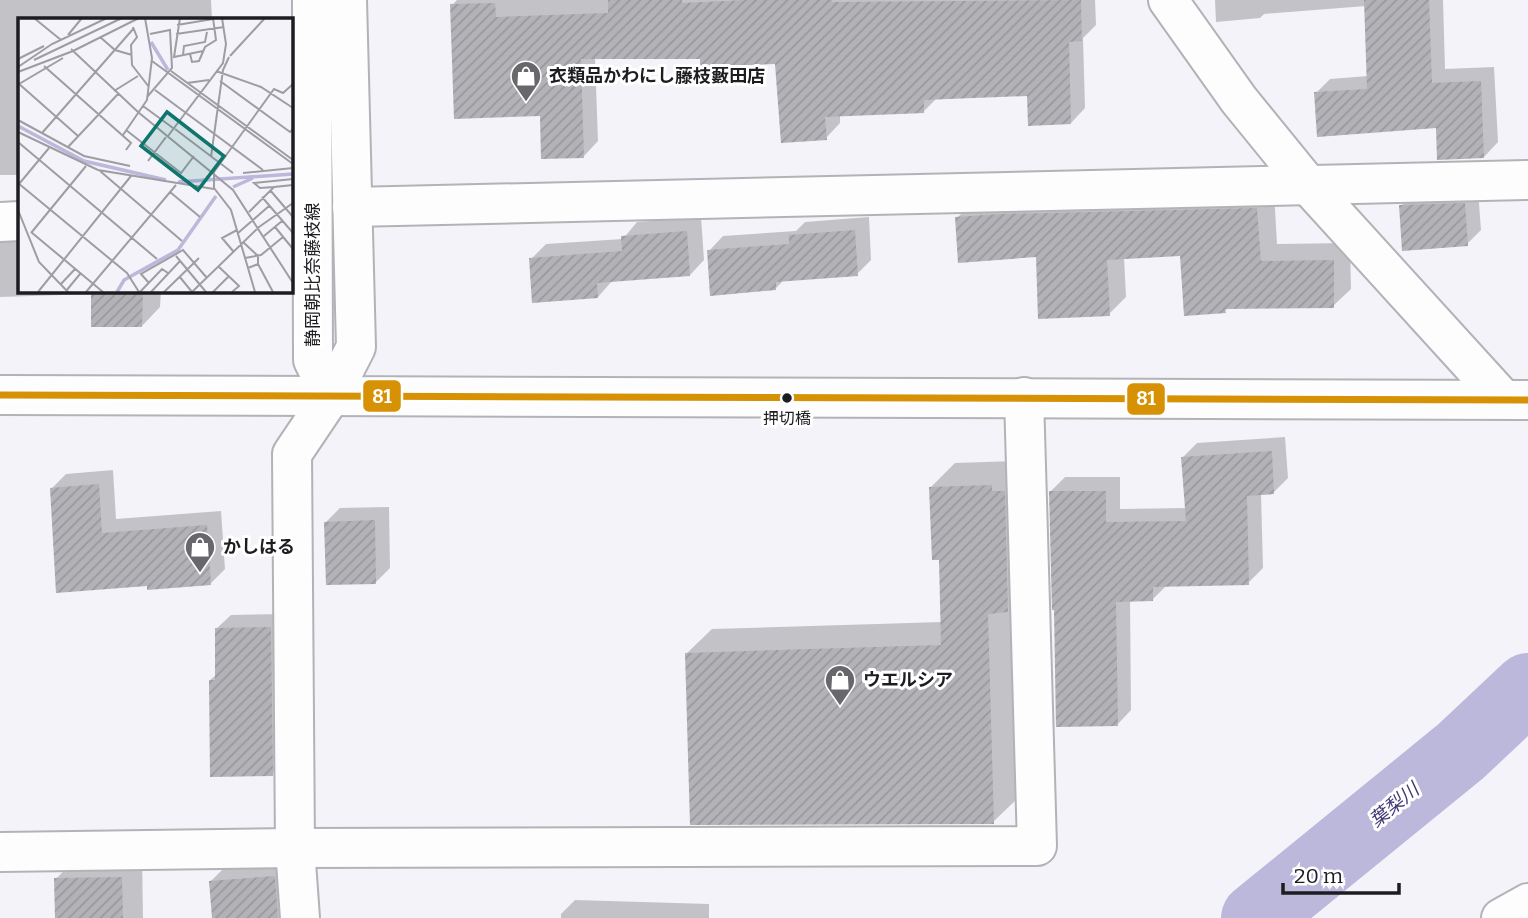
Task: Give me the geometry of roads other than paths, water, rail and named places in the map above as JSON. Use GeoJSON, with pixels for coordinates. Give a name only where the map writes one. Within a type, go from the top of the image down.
{"type":"FeatureCollection","features":[{"type":"Feature","properties":{"kind":"street","name":"静岡朝比奈藤枝線"},"geometry":{"type":"LineString","coordinates":[[312,0],[302,212],[313,360],[331,396]]}},
{"type":"Feature","properties":{"kind":"street"},"geometry":{"type":"LineString","coordinates":[[300,918],[295,848],[292,454],[331,396],[356,347],[347,0]]}},
{"type":"Feature","properties":{"kind":"street"},"geometry":{"type":"LineString","coordinates":[[1168,0],[1239,100],[1308,186],[1515,399]]}},
{"type":"Feature","properties":{"kind":"street"},"geometry":{"type":"LineString","coordinates":[[352,207],[1528,180]]}},
{"type":"Feature","properties":{"kind":"street"},"geometry":{"type":"LineString","coordinates":[[0,222],[18,221]]}},
{"type":"Feature","properties":{"kind":"street"},"geometry":{"type":"LineString","coordinates":[[0,395],[1515,399]]}},
{"type":"Feature","properties":{"kind":"street"},"geometry":{"type":"LineString","coordinates":[[0,852],[295,848],[1037,846],[1024,397]]}},
{"type":"Feature","properties":{"kind":"street"},"geometry":{"type":"LineString","coordinates":[[1501,918],[1528,903]]}},
{"type":"Feature","properties":{"kind":"waterway","name":"葉梨川"},"geometry":{"type":"LineString","coordinates":[[1256,918],[1461,751],[1528,688]]}},
{"type":"Feature","properties":{"kind":"place","name":"衣類品かわにし藤枝藪田店"},"geometry":{"type":"Point","coordinates":[526,103]}},
{"type":"Feature","properties":{"kind":"place","name":"押切橋"},"geometry":{"type":"Point","coordinates":[787,398]}},
{"type":"Feature","properties":{"kind":"place","name":"かしはる"},"geometry":{"type":"Point","coordinates":[200,574]}},
{"type":"Feature","properties":{"kind":"place","name":"ウエルシア"},"geometry":{"type":"Point","coordinates":[840,707]}}]}
